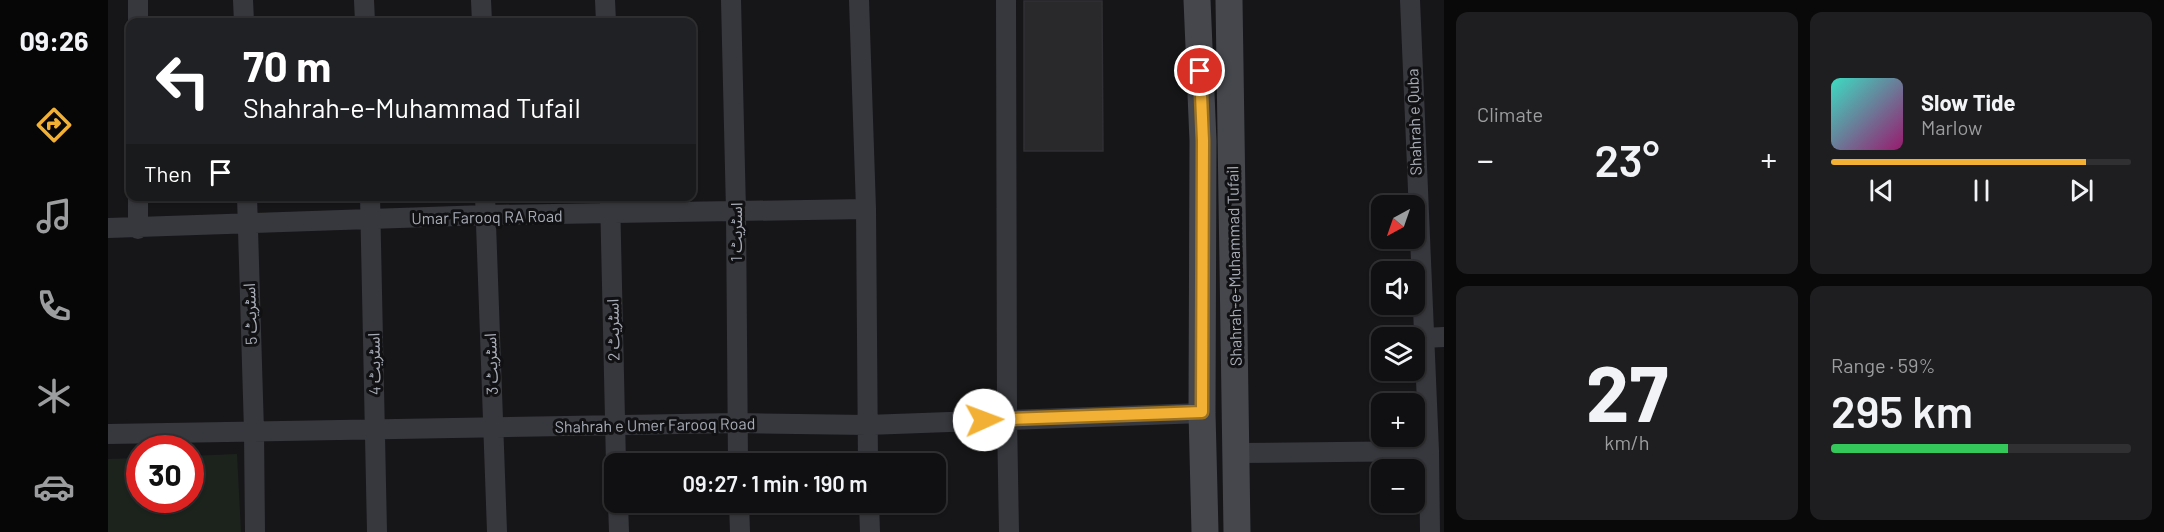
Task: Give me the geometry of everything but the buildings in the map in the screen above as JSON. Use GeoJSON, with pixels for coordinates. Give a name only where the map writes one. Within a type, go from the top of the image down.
{"type":"FeatureCollection","features":[{"type":"Feature","properties":{"kind":"main road","name":"Shahrah-e-Muhammad Tufail"},"geometry":{"type":"LineString","coordinates":[[1197,0],[1203,141],[1202,412],[1205,532]]}},
{"type":"Feature","properties":{"kind":"main road","name":"Shahrah-e-Muhammad Tufail"},"geometry":{"type":"LineString","coordinates":[[1229,0],[1237,532]]}},
{"type":"Feature","properties":{"kind":"street"},"geometry":{"type":"LineString","coordinates":[[138,0],[138,18]]}},
{"type":"Feature","properties":{"kind":"street"},"geometry":{"type":"LineString","coordinates":[[243,0],[244,18]]}},
{"type":"Feature","properties":{"kind":"street"},"geometry":{"type":"LineString","coordinates":[[364,0],[365,18]]}},
{"type":"Feature","properties":{"kind":"street"},"geometry":{"type":"LineString","coordinates":[[481,0],[482,18]]}},
{"type":"Feature","properties":{"kind":"street"},"geometry":{"type":"LineString","coordinates":[[605,0],[606,18]]}},
{"type":"Feature","properties":{"kind":"street","name":"اسٹریٹ 1"},"geometry":{"type":"LineString","coordinates":[[731,0],[736,211],[738,453]]}},
{"type":"Feature","properties":{"kind":"street"},"geometry":{"type":"LineString","coordinates":[[859,0],[866,209],[868,453]]}},
{"type":"Feature","properties":{"kind":"street"},"geometry":{"type":"LineString","coordinates":[[1006,0],[1009,532]]}},
{"type":"Feature","properties":{"kind":"street","name":"Shahrah e Quba"},"geometry":{"type":"LineString","coordinates":[[1410,0],[1423,327]]}},
{"type":"Feature","properties":{"kind":"street"},"geometry":{"type":"LineString","coordinates":[[138,201],[138,229]]}},
{"type":"Feature","properties":{"kind":"street","name":"اسٹریٹ 5"},"geometry":{"type":"LineString","coordinates":[[247,201],[255,532]]}},
{"type":"Feature","properties":{"kind":"street","name":"اسٹریٹ 4"},"geometry":{"type":"LineString","coordinates":[[370,201],[377,532]]}},
{"type":"Feature","properties":{"kind":"street","name":"Umar Farooq RA Road"},"geometry":{"type":"LineString","coordinates":[[108,228],[138,229],[371,220],[486,206],[610,205],[736,211],[866,209]]}},
{"type":"Feature","properties":{"kind":"street","name":"اسٹریٹ 2"},"geometry":{"type":"LineString","coordinates":[[610,205],[616,453]]}},
{"type":"Feature","properties":{"kind":"street","name":"اسٹریٹ 3"},"geometry":{"type":"LineString","coordinates":[[486,206],[497,532]]}},
{"type":"Feature","properties":{"kind":"street"},"geometry":{"type":"LineString","coordinates":[[1425,338],[1444,337]]}},
{"type":"Feature","properties":{"kind":"street","name":"Shahrah e Quba"},"geometry":{"type":"LineString","coordinates":[[1425,376],[1430,532]]}},
{"type":"Feature","properties":{"kind":"street","name":"Shahrah e Umer Farooq Road"},"geometry":{"type":"LineString","coordinates":[[108,435],[615,424],[867,425],[1202,412]]}},
{"type":"Feature","properties":{"kind":"street"},"geometry":{"type":"LineString","coordinates":[[1236,453],[1429,451]]}},
{"type":"Feature","properties":{"kind":"street"},"geometry":{"type":"LineString","coordinates":[[618,513],[619,532]]}},
{"type":"Feature","properties":{"kind":"street"},"geometry":{"type":"LineString","coordinates":[[739,513],[740,532]]}},
{"type":"Feature","properties":{"kind":"street"},"geometry":{"type":"LineString","coordinates":[[869,513],[870,532]]}},
{"type":"Feature","properties":{"kind":"shaded area"},"geometry":{"type":"Polygon","coordinates":[[[237,454],[241,532],[108,532],[108,459],[126,458],[126,513],[204,513],[204,455],[237,454]]]}},
{"type":"Feature","properties":{"kind":"route"},"geometry":{"type":"LineString","coordinates":[[984,420],[1202,412],[1203,141],[1200,71]]}}]}
